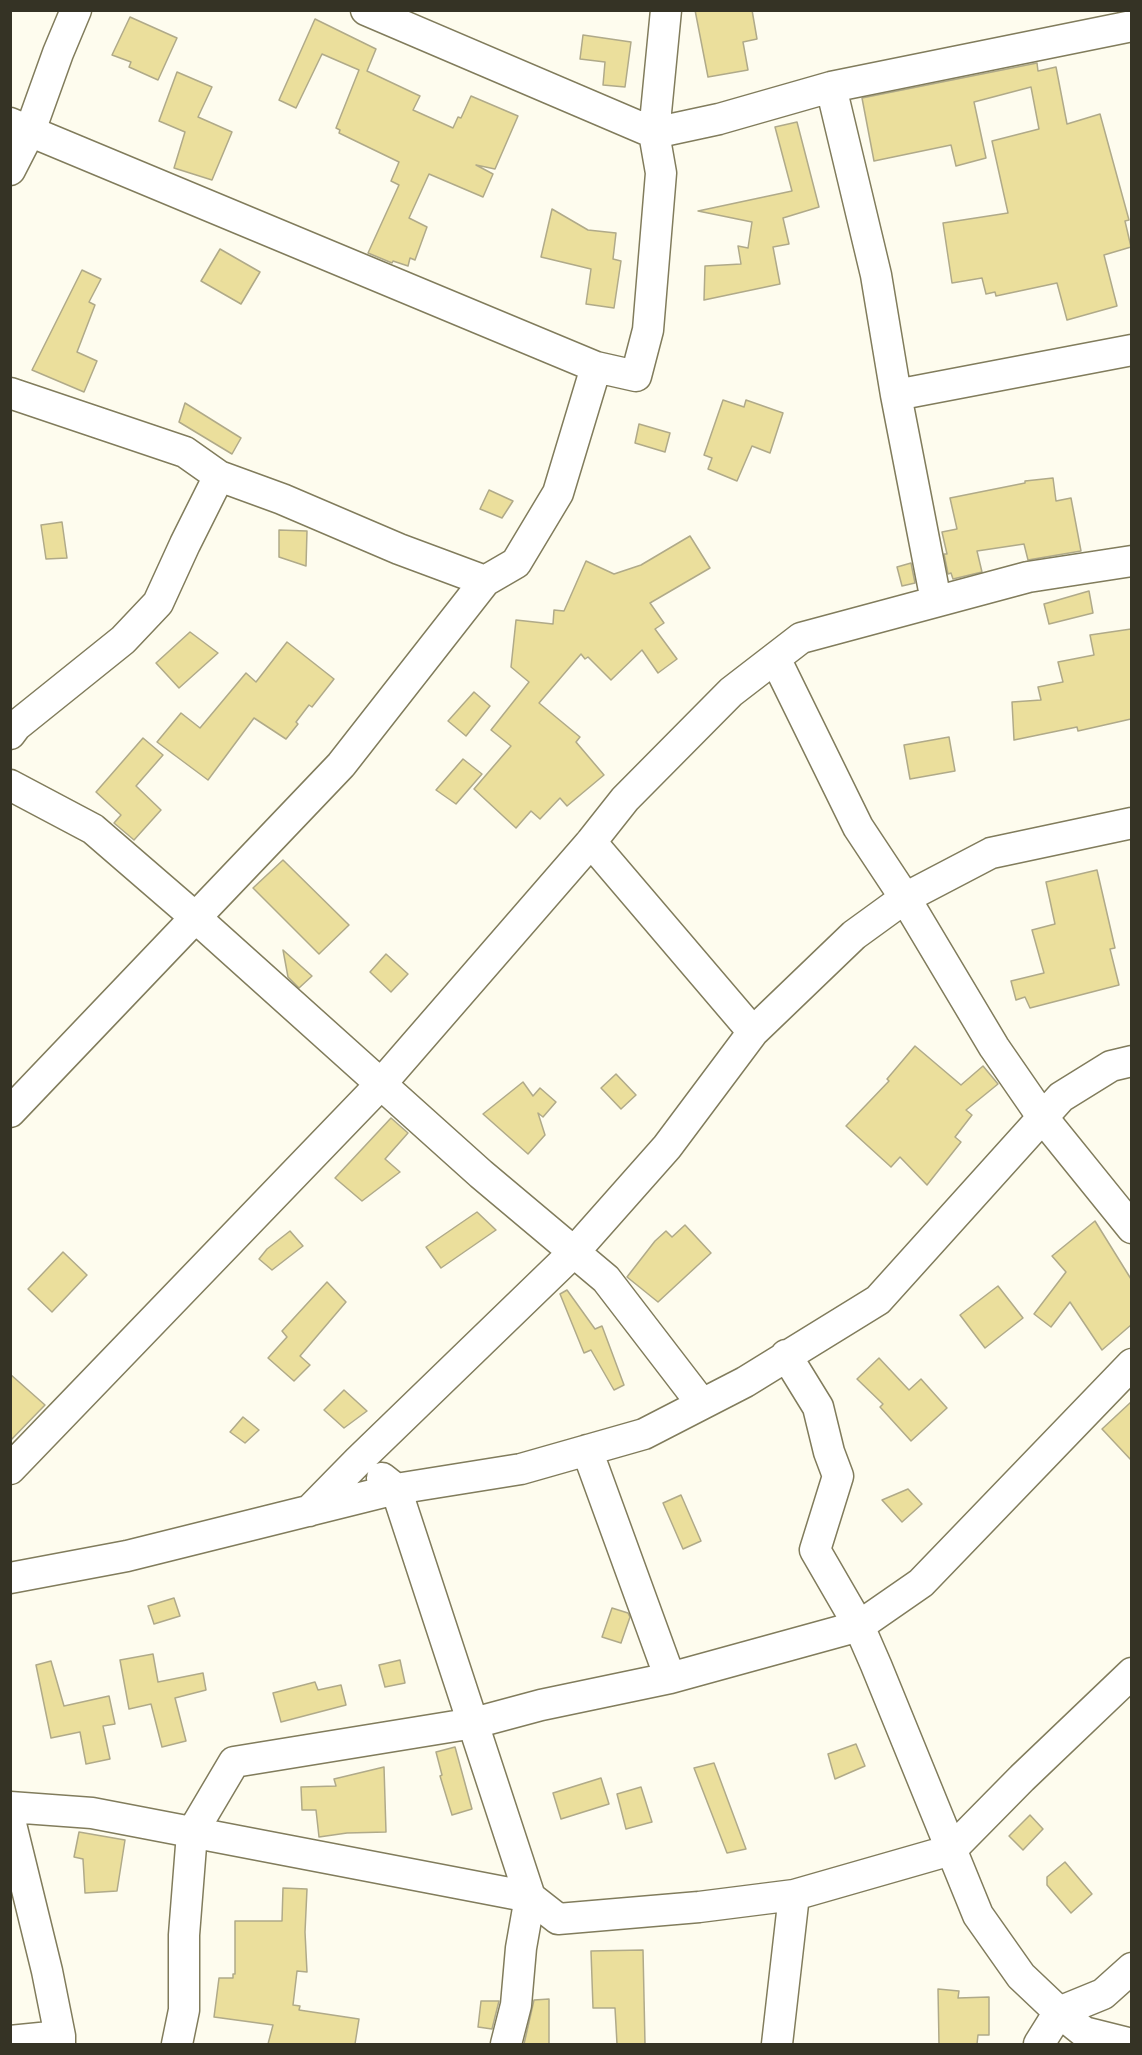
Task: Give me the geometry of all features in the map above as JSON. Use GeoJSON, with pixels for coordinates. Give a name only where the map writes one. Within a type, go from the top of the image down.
{"type":"FeatureCollection","features":[{"type":"Feature","properties":{"kind":"street"},"geometry":{"type":"LineString","coordinates":[[10,170],[20,127],[58,53],[76,10]]}},
{"type":"Feature","properties":{"kind":"street"},"geometry":{"type":"LineString","coordinates":[[366,10],[654,134],[719,119],[831,87],[1131,26]]}},
{"type":"Feature","properties":{"kind":"street"},"geometry":{"type":"LineString","coordinates":[[20,127],[596,367],[636,376],[648,330],[661,173],[654,134],[666,10]]}},
{"type":"Feature","properties":{"kind":"street"},"geometry":{"type":"LineString","coordinates":[[831,87],[876,275],[896,395],[936,601]]}},
{"type":"Feature","properties":{"kind":"street"},"geometry":{"type":"LineString","coordinates":[[896,395],[1131,350]]}},
{"type":"Feature","properties":{"kind":"street"},"geometry":{"type":"LineString","coordinates":[[10,1112],[341,765],[484,581],[516,563],[558,493],[596,367]]}},
{"type":"Feature","properties":{"kind":"street"},"geometry":{"type":"LineString","coordinates":[[10,393],[185,452],[219,476],[282,499],[399,549],[484,581]]}},
{"type":"Feature","properties":{"kind":"street"},"geometry":{"type":"LineString","coordinates":[[10,734],[16,726],[123,640],[158,603],[219,476]]}},
{"type":"Feature","properties":{"kind":"street"},"geometry":{"type":"LineString","coordinates":[[10,1469],[380,1085],[626,799],[731,692],[801,638],[1028,577],[1131,561]]}},
{"type":"Feature","properties":{"kind":"street"},"geometry":{"type":"LineString","coordinates":[[775,658],[858,827],[905,898],[994,1047],[1042,1118],[1131,1228]]}},
{"type":"Feature","properties":{"kind":"street"},"geometry":{"type":"LineString","coordinates":[[10,785],[93,829],[196,918],[380,1085],[606,1279],[702,1404]]}},
{"type":"Feature","properties":{"kind":"street"},"geometry":{"type":"LineString","coordinates":[[309,1511],[574,1252],[667,1147],[753,1032],[854,935],[905,898],[992,853],[1131,823]]}},
{"type":"Feature","properties":{"kind":"street"},"geometry":{"type":"LineString","coordinates":[[591,842],[753,1032]]}},
{"type":"Feature","properties":{"kind":"street"},"geometry":{"type":"LineString","coordinates":[[10,1578],[127,1556],[396,1489],[521,1469],[644,1434],[745,1382],[878,1300],[1061,1097],[1111,1066],[1131,1061]]}},
{"type":"Feature","properties":{"kind":"street"},"geometry":{"type":"LineString","coordinates":[[786,1355],[818,1407],[829,1452],[838,1476],[815,1550],[859,1626],[978,1915],[1021,1976],[1059,2012],[1084,2032],[1131,2044]]}},
{"type":"Feature","properties":{"kind":"street"},"geometry":{"type":"LineString","coordinates":[[177,2044],[184,2010],[184,1935],[192,1833],[234,1762],[474,1723],[541,1705],[670,1678],[859,1626],[921,1583],[1131,1364]]}},
{"type":"Feature","properties":{"kind":"street"},"geometry":{"type":"LineString","coordinates":[[587,1450],[670,1678]]}},
{"type":"Feature","properties":{"kind":"street"},"geometry":{"type":"LineString","coordinates":[[359,1460],[396,1489],[530,1897],[521,1948],[516,2005],[506,2044]]}},
{"type":"Feature","properties":{"kind":"street"},"geometry":{"type":"LineString","coordinates":[[10,1807],[92,1813],[530,1897],[558,1919],[699,1907],[794,1895],[951,1850],[1131,1673]]}},
{"type":"Feature","properties":{"kind":"street"},"geometry":{"type":"LineString","coordinates":[[10,1820],[60,2040],[10,2041]]}},
{"type":"Feature","properties":{"kind":"street"},"geometry":{"type":"LineString","coordinates":[[777,2044],[794,1895]]}},
{"type":"Feature","properties":{"kind":"street"},"geometry":{"type":"LineString","coordinates":[[1040,2044],[1059,2012],[1103,1994],[1131,1968]]}},
{"type":"Feature","properties":{"kind":"building"},"geometry":{"type":"Polygon","coordinates":[[[695,10],[752,10],[757,39],[743,42],[748,70],[708,77],[695,10]]]}},
{"type":"Feature","properties":{"kind":"building"},"geometry":{"type":"Polygon","coordinates":[[[130,17],[177,38],[158,80],[129,67],[131,62],[112,55],[130,17]]]}},
{"type":"Feature","properties":{"kind":"building"},"geometry":{"type":"Polygon","coordinates":[[[315,19],[376,49],[367,71],[420,96],[413,110],[453,128],[458,117],[461,118],[471,96],[518,116],[495,169],[476,165],[493,174],[483,197],[429,174],[409,218],[427,227],[415,260],[410,258],[408,266],[393,261],[392,263],[368,253],[399,185],[391,181],[399,162],[339,133],[340,130],[336,128],[359,70],[322,54],[296,108],[279,100],[315,19]]]}},
{"type":"Feature","properties":{"kind":"building"},"geometry":{"type":"Polygon","coordinates":[[[583,35],[631,42],[625,87],[603,85],[605,62],[580,59],[583,35]]]}},
{"type":"Feature","properties":{"kind":"building"},"geometry":{"type":"Polygon","coordinates":[[[1037,63],[1038,71],[1056,67],[1067,124],[1100,114],[1129,220],[1125,221],[1131,247],[1104,255],[1117,306],[1067,320],[1057,283],[996,296],[995,292],[986,294],[982,278],[952,283],[943,223],[1008,213],[992,141],[1039,129],[1031,87],[974,102],[986,158],[956,166],[951,145],[874,161],[862,98],[1037,63]]]}},
{"type":"Feature","properties":{"kind":"building"},"geometry":{"type":"Polygon","coordinates":[[[177,72],[212,87],[198,117],[232,132],[212,180],[174,168],[185,132],[159,121],[177,72]]]}},
{"type":"Feature","properties":{"kind":"building"},"geometry":{"type":"Polygon","coordinates":[[[797,122],[819,207],[783,218],[789,244],[773,247],[780,284],[704,300],[705,266],[741,264],[738,246],[748,248],[752,222],[698,211],[792,191],[775,127],[797,122]]]}},
{"type":"Feature","properties":{"kind":"building"},"geometry":{"type":"Polygon","coordinates":[[[552,209],[588,230],[616,233],[613,259],[621,261],[614,308],[586,304],[591,269],[541,257],[552,209]]]}},
{"type":"Feature","properties":{"kind":"building"},"geometry":{"type":"Polygon","coordinates":[[[220,249],[260,272],[241,304],[201,281],[220,249]]]}},
{"type":"Feature","properties":{"kind":"building"},"geometry":{"type":"Polygon","coordinates":[[[82,270],[101,279],[89,302],[95,305],[77,352],[97,361],[84,392],[32,370],[82,270]]]}},
{"type":"Feature","properties":{"kind":"building"},"geometry":{"type":"Polygon","coordinates":[[[723,400],[744,407],[746,400],[783,413],[770,453],[752,446],[737,481],[708,469],[712,458],[704,455],[723,400]]]}},
{"type":"Feature","properties":{"kind":"building"},"geometry":{"type":"Polygon","coordinates":[[[185,403],[241,438],[232,454],[179,422],[185,403]]]}},
{"type":"Feature","properties":{"kind":"building"},"geometry":{"type":"Polygon","coordinates":[[[639,424],[670,433],[665,452],[635,443],[639,424]]]}},
{"type":"Feature","properties":{"kind":"building"},"geometry":{"type":"Polygon","coordinates":[[[1053,478],[1056,501],[1071,498],[1081,551],[1028,560],[1024,544],[977,551],[982,572],[953,579],[951,573],[948,574],[944,554],[947,554],[942,532],[957,529],[950,498],[1025,483],[1025,481],[1053,478]]]}},
{"type":"Feature","properties":{"kind":"building"},"geometry":{"type":"Polygon","coordinates":[[[489,490],[513,501],[502,518],[480,509],[489,490]]]}},
{"type":"Feature","properties":{"kind":"building"},"geometry":{"type":"Polygon","coordinates":[[[62,522],[67,558],[46,559],[41,525],[62,522]]]}},
{"type":"Feature","properties":{"kind":"building"},"geometry":{"type":"Polygon","coordinates":[[[279,530],[307,531],[306,566],[279,557],[279,530]]]}},
{"type":"Feature","properties":{"kind":"building"},"geometry":{"type":"Polygon","coordinates":[[[690,536],[710,568],[650,603],[664,623],[655,629],[677,659],[658,673],[642,650],[611,680],[588,657],[585,659],[581,654],[539,703],[580,737],[576,742],[604,775],[567,806],[560,798],[540,819],[531,811],[516,828],[474,789],[511,746],[491,730],[529,682],[511,667],[516,620],[553,624],[554,610],[564,611],[586,561],[614,574],[641,565],[690,536]]]}},
{"type":"Feature","properties":{"kind":"building"},"geometry":{"type":"Polygon","coordinates":[[[911,563],[915,583],[902,586],[897,567],[911,563]]]}},
{"type":"Feature","properties":{"kind":"building"},"geometry":{"type":"Polygon","coordinates":[[[1089,591],[1093,613],[1049,624],[1044,604],[1089,591]]]}},
{"type":"Feature","properties":{"kind":"building"},"geometry":{"type":"Polygon","coordinates":[[[1131,629],[1131,719],[1078,731],[1077,727],[1014,740],[1012,702],[1041,700],[1038,687],[1063,682],[1058,662],[1094,655],[1090,635],[1131,629]]]}},
{"type":"Feature","properties":{"kind":"building"},"geometry":{"type":"Polygon","coordinates":[[[190,632],[218,653],[179,688],[156,663],[190,632]]]}},
{"type":"Feature","properties":{"kind":"building"},"geometry":{"type":"Polygon","coordinates":[[[287,642],[334,679],[312,707],[309,705],[286,739],[254,718],[208,780],[157,742],[181,713],[200,728],[246,673],[256,682],[287,642]]]}},
{"type":"Feature","properties":{"kind":"building"},"geometry":{"type":"Polygon","coordinates":[[[474,692],[490,706],[466,736],[448,721],[474,692]]]}},
{"type":"Feature","properties":{"kind":"building"},"geometry":{"type":"Polygon","coordinates":[[[949,737],[955,771],[910,779],[904,745],[949,737]]]}},
{"type":"Feature","properties":{"kind":"building"},"geometry":{"type":"Polygon","coordinates":[[[143,738],[163,755],[136,786],[161,810],[134,840],[114,823],[121,815],[96,792],[143,738]]]}},
{"type":"Feature","properties":{"kind":"building"},"geometry":{"type":"Polygon","coordinates":[[[463,759],[482,774],[456,804],[436,790],[463,759]]]}},
{"type":"Feature","properties":{"kind":"building"},"geometry":{"type":"Polygon","coordinates":[[[283,860],[349,925],[319,954],[253,888],[283,860]]]}},
{"type":"Feature","properties":{"kind":"building"},"geometry":{"type":"Polygon","coordinates":[[[1097,870],[1115,948],[1110,949],[1119,985],[1030,1008],[1025,997],[1016,1000],[1011,981],[1044,973],[1032,930],[1055,924],[1046,882],[1097,870]]]}},
{"type":"Feature","properties":{"kind":"building"},"geometry":{"type":"Polygon","coordinates":[[[283,950],[312,976],[299,988],[288,977],[283,950]]]}},
{"type":"Feature","properties":{"kind":"building"},"geometry":{"type":"Polygon","coordinates":[[[386,954],[408,974],[391,992],[370,972],[386,954]]]}},
{"type":"Feature","properties":{"kind":"building"},"geometry":{"type":"Polygon","coordinates":[[[915,1046],[961,1085],[983,1066],[998,1084],[966,1110],[972,1115],[955,1137],[961,1142],[927,1185],[900,1157],[891,1167],[846,1126],[889,1081],[887,1079],[915,1046]]]}},
{"type":"Feature","properties":{"kind":"building"},"geometry":{"type":"Polygon","coordinates":[[[616,1074],[636,1095],[621,1109],[601,1088],[616,1074]]]}},
{"type":"Feature","properties":{"kind":"building"},"geometry":{"type":"Polygon","coordinates":[[[523,1082],[533,1096],[540,1088],[556,1102],[543,1117],[538,1113],[545,1135],[528,1154],[483,1114],[523,1082]]]}},
{"type":"Feature","properties":{"kind":"building"},"geometry":{"type":"Polygon","coordinates":[[[391,1118],[408,1133],[385,1159],[400,1172],[362,1201],[335,1178],[391,1118]]]}},
{"type":"Feature","properties":{"kind":"building"},"geometry":{"type":"Polygon","coordinates":[[[477,1212],[496,1230],[441,1268],[426,1247],[477,1212]]]}},
{"type":"Feature","properties":{"kind":"building"},"geometry":{"type":"Polygon","coordinates":[[[1095,1221],[1131,1279],[1131,1325],[1102,1350],[1070,1302],[1051,1327],[1034,1314],[1066,1272],[1052,1256],[1095,1221]]]}},
{"type":"Feature","properties":{"kind":"building"},"geometry":{"type":"Polygon","coordinates":[[[685,1225],[711,1253],[658,1302],[627,1277],[655,1241],[666,1231],[672,1237],[685,1225]]]}},
{"type":"Feature","properties":{"kind":"building"},"geometry":{"type":"Polygon","coordinates":[[[290,1231],[303,1246],[272,1270],[259,1259],[267,1249],[290,1231]]]}},
{"type":"Feature","properties":{"kind":"building"},"geometry":{"type":"Polygon","coordinates":[[[63,1252],[87,1275],[52,1312],[28,1289],[63,1252]]]}},
{"type":"Feature","properties":{"kind":"building"},"geometry":{"type":"Polygon","coordinates":[[[327,1282],[346,1302],[300,1356],[310,1365],[294,1381],[268,1358],[287,1337],[282,1331],[327,1282]]]}},
{"type":"Feature","properties":{"kind":"building"},"geometry":{"type":"Polygon","coordinates":[[[998,1286],[1023,1318],[985,1348],[960,1315],[998,1286]]]}},
{"type":"Feature","properties":{"kind":"building"},"geometry":{"type":"Polygon","coordinates":[[[567,1290],[595,1329],[602,1326],[624,1385],[614,1390],[591,1350],[584,1353],[560,1294],[567,1290]]]}},
{"type":"Feature","properties":{"kind":"building"},"geometry":{"type":"Polygon","coordinates":[[[879,1358],[909,1390],[921,1379],[947,1408],[911,1441],[880,1407],[883,1404],[857,1379],[879,1358]]]}},
{"type":"Feature","properties":{"kind":"building"},"geometry":{"type":"Polygon","coordinates":[[[10,1374],[45,1405],[10,1441],[10,1374]]]}},
{"type":"Feature","properties":{"kind":"building"},"geometry":{"type":"Polygon","coordinates":[[[344,1390],[367,1411],[344,1428],[324,1410],[344,1390]]]}},
{"type":"Feature","properties":{"kind":"building"},"geometry":{"type":"Polygon","coordinates":[[[1131,1402],[1131,1460],[1102,1429],[1131,1402]]]}},
{"type":"Feature","properties":{"kind":"building"},"geometry":{"type":"Polygon","coordinates":[[[243,1417],[259,1430],[245,1443],[230,1432],[243,1417]]]}},
{"type":"Feature","properties":{"kind":"building"},"geometry":{"type":"Polygon","coordinates":[[[908,1489],[922,1504],[902,1522],[882,1500],[908,1489]]]}},
{"type":"Feature","properties":{"kind":"building"},"geometry":{"type":"Polygon","coordinates":[[[681,1495],[701,1541],[683,1549],[663,1503],[681,1495]]]}},
{"type":"Feature","properties":{"kind":"building"},"geometry":{"type":"Polygon","coordinates":[[[174,1598],[180,1616],[154,1624],[148,1606],[174,1598]]]}},
{"type":"Feature","properties":{"kind":"building"},"geometry":{"type":"Polygon","coordinates":[[[612,1608],[628,1613],[630,1617],[621,1643],[602,1637],[612,1608]]]}},
{"type":"Feature","properties":{"kind":"building"},"geometry":{"type":"Polygon","coordinates":[[[153,1654],[158,1682],[203,1673],[206,1690],[175,1698],[186,1741],[162,1747],[151,1704],[129,1709],[120,1660],[153,1654]]]}},
{"type":"Feature","properties":{"kind":"building"},"geometry":{"type":"Polygon","coordinates":[[[400,1660],[405,1683],[385,1687],[379,1665],[400,1660]]]}},
{"type":"Feature","properties":{"kind":"building"},"geometry":{"type":"Polygon","coordinates":[[[51,1661],[64,1706],[109,1696],[115,1724],[103,1726],[110,1759],[86,1764],[80,1732],[51,1738],[36,1665],[51,1661]]]}},
{"type":"Feature","properties":{"kind":"building"},"geometry":{"type":"Polygon","coordinates":[[[315,1682],[318,1690],[341,1685],[346,1705],[281,1722],[273,1693],[315,1682]]]}},
{"type":"Feature","properties":{"kind":"building"},"geometry":{"type":"Polygon","coordinates":[[[856,1744],[865,1766],[835,1779],[828,1754],[856,1744]]]}},
{"type":"Feature","properties":{"kind":"building"},"geometry":{"type":"Polygon","coordinates":[[[455,1747],[472,1809],[452,1815],[440,1776],[442,1775],[436,1752],[455,1747]]]}},
{"type":"Feature","properties":{"kind":"building"},"geometry":{"type":"Polygon","coordinates":[[[714,1763],[746,1849],[727,1853],[694,1768],[714,1763]]]}},
{"type":"Feature","properties":{"kind":"building"},"geometry":{"type":"Polygon","coordinates":[[[384,1767],[386,1832],[347,1833],[319,1837],[316,1810],[302,1810],[301,1787],[336,1786],[334,1779],[384,1767]]]}},
{"type":"Feature","properties":{"kind":"building"},"geometry":{"type":"Polygon","coordinates":[[[601,1778],[609,1804],[561,1819],[553,1793],[601,1778]]]}},
{"type":"Feature","properties":{"kind":"building"},"geometry":{"type":"Polygon","coordinates":[[[641,1787],[652,1822],[626,1829],[617,1794],[641,1787]]]}},
{"type":"Feature","properties":{"kind":"building"},"geometry":{"type":"Polygon","coordinates":[[[1030,1815],[1043,1829],[1023,1850],[1009,1836],[1030,1815]]]}},
{"type":"Feature","properties":{"kind":"building"},"geometry":{"type":"Polygon","coordinates":[[[79,1832],[125,1840],[117,1891],[85,1893],[83,1859],[74,1857],[79,1832]]]}},
{"type":"Feature","properties":{"kind":"building"},"geometry":{"type":"Polygon","coordinates":[[[1065,1862],[1092,1894],[1071,1913],[1047,1885],[1047,1877],[1065,1862]]]}},
{"type":"Feature","properties":{"kind":"building"},"geometry":{"type":"Polygon","coordinates":[[[283,1888],[307,1889],[305,1932],[307,1972],[297,1971],[293,2005],[300,2006],[299,2010],[359,2019],[355,2044],[268,2044],[273,2025],[214,2017],[219,1978],[233,1978],[235,1974],[235,1921],[282,1921],[283,1888]]]}},
{"type":"Feature","properties":{"kind":"building"},"geometry":{"type":"Polygon","coordinates":[[[643,1950],[645,2044],[617,2044],[615,2008],[593,2008],[591,1951],[643,1950]]]}},
{"type":"Feature","properties":{"kind":"building"},"geometry":{"type":"Polygon","coordinates":[[[938,1989],[959,1991],[958,1998],[989,1997],[989,2035],[978,2035],[977,2044],[939,2044],[938,1989]]]}},
{"type":"Feature","properties":{"kind":"building"},"geometry":{"type":"Polygon","coordinates":[[[549,1999],[549,2044],[524,2044],[534,2000],[549,1999]]]}},
{"type":"Feature","properties":{"kind":"building"},"geometry":{"type":"Polygon","coordinates":[[[481,2001],[499,2001],[492,2029],[478,2027],[481,2001]]]}}]}
